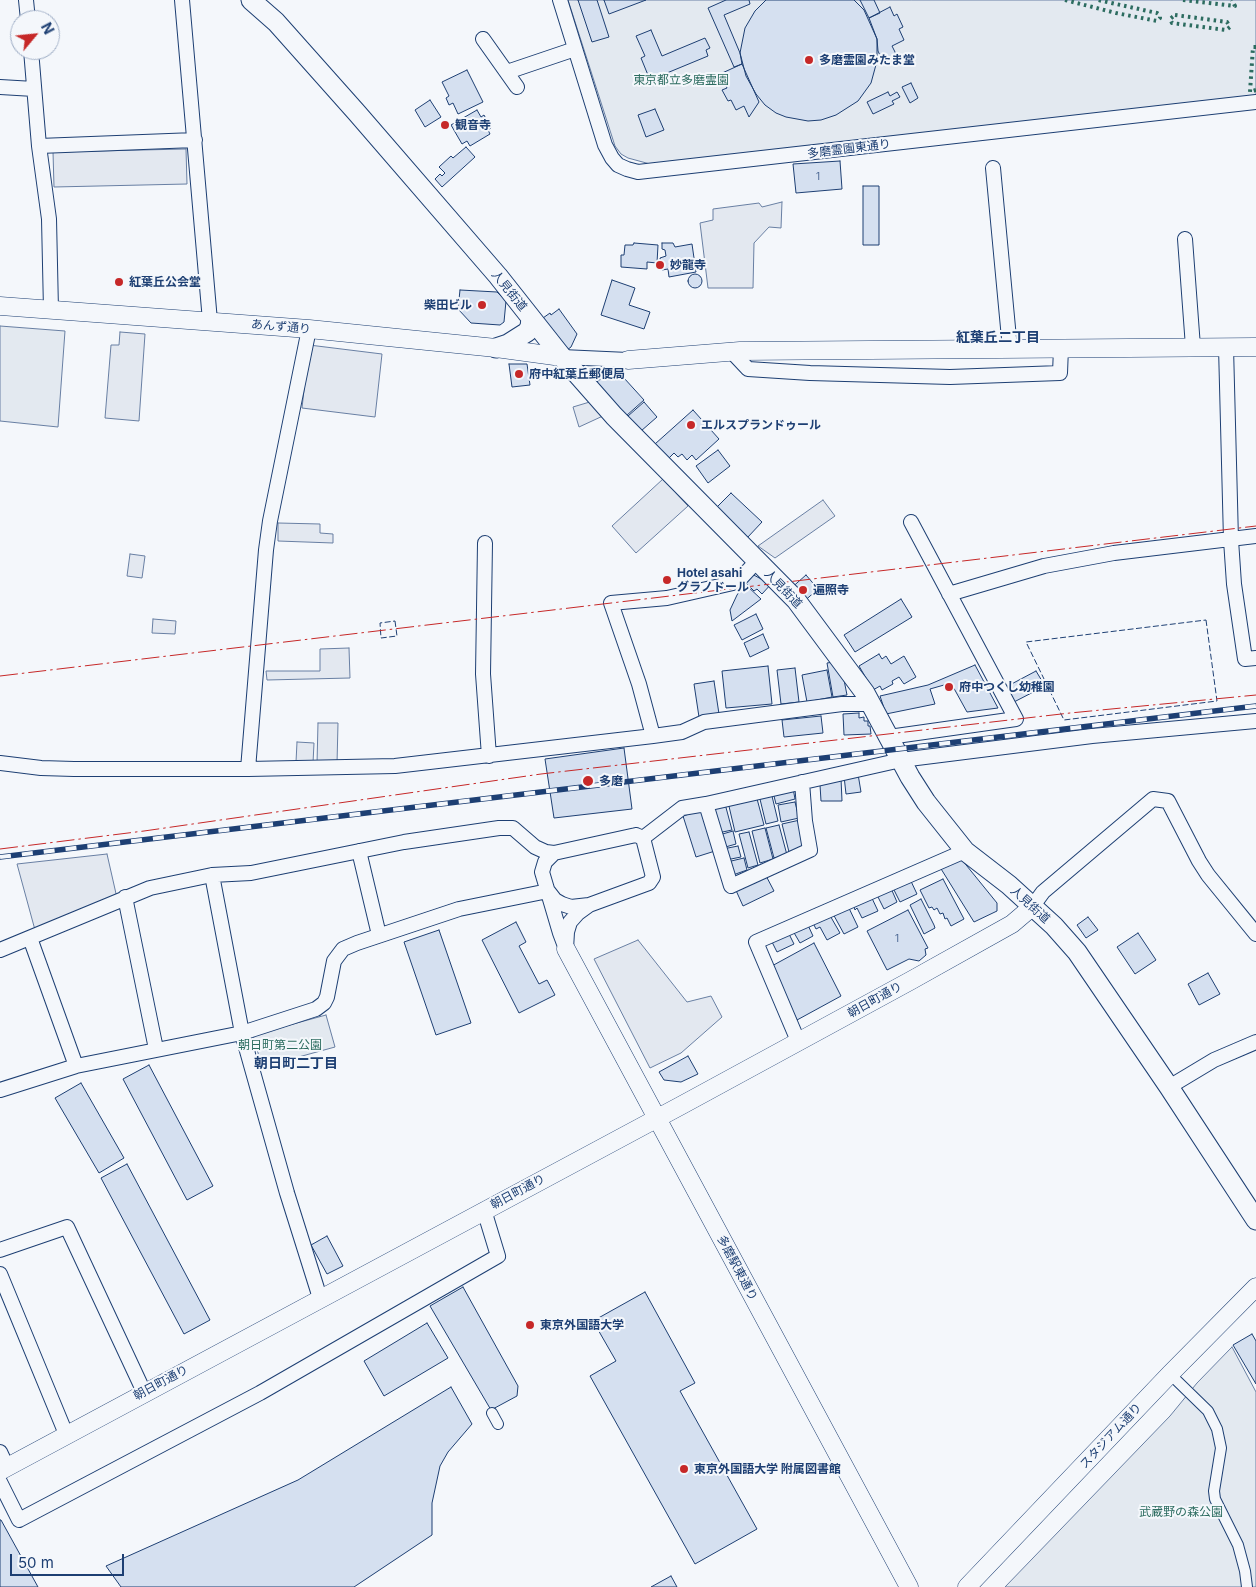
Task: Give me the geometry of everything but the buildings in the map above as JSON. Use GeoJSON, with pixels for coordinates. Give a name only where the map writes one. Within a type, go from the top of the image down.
{"type":"FeatureCollection","features":[{"type":"Feature","properties":{"kind":"main road","name":"人見街道"},"geometry":{"type":"LineString","coordinates":[[251,0],[276,22],[358,113],[498,276],[562,357],[614,416],[756,562],[796,600],[871,704],[926,802],[965,851],[998,876],[1054,926],[1077,952],[1169,1087],[1256,1220]]}},
{"type":"Feature","properties":{"kind":"main road"},"geometry":{"type":"LineString","coordinates":[[496,348],[508,344],[527,332],[530,327],[531,318]]}},
{"type":"Feature","properties":{"kind":"street"},"geometry":{"type":"LineString","coordinates":[[182,0],[210,321]]}},
{"type":"Feature","properties":{"kind":"street","name":"多磨霊園東通り"},"geometry":{"type":"LineString","coordinates":[[560,0],[605,145],[618,165],[627,170],[638,172],[1256,102]]}},
{"type":"Feature","properties":{"kind":"street"},"geometry":{"type":"LineString","coordinates":[[483,39],[517,87]]}},
{"type":"Feature","properties":{"kind":"street"},"geometry":{"type":"LineString","coordinates":[[506,72],[576,49]]}},
{"type":"Feature","properties":{"kind":"street"},"geometry":{"type":"LineString","coordinates":[[31,60],[39,146],[49,219],[51,310]]}},
{"type":"Feature","properties":{"kind":"street"},"geometry":{"type":"LineString","coordinates":[[0,87],[34,89]]}},
{"type":"Feature","properties":{"kind":"street"},"geometry":{"type":"LineString","coordinates":[[39,146],[195,140]]}},
{"type":"Feature","properties":{"kind":"street"},"geometry":{"type":"LineString","coordinates":[[993,168],[1010,349]]}},
{"type":"Feature","properties":{"kind":"street"},"geometry":{"type":"LineString","coordinates":[[1185,239],[1193,347]]}},
{"type":"Feature","properties":{"kind":"street","name":"あんず通り"},"geometry":{"type":"LineString","coordinates":[[0,306],[309,329],[496,348],[562,357]]}},
{"type":"Feature","properties":{"kind":"street"},"geometry":{"type":"LineString","coordinates":[[248,769],[266,550],[309,329]]}},
{"type":"Feature","properties":{"kind":"street"},"geometry":{"type":"LineString","coordinates":[[1226,347],[1230,540],[1234,584],[1245,659],[1256,658]]}},
{"type":"Feature","properties":{"kind":"street"},"geometry":{"type":"LineString","coordinates":[[562,357],[628,360],[732,352],[884,349],[1256,347]]}},
{"type":"Feature","properties":{"kind":"street"},"geometry":{"type":"LineString","coordinates":[[732,352],[748,369],[810,374],[950,377],[1060,373],[1061,348]]}},
{"type":"Feature","properties":{"kind":"street"},"geometry":{"type":"LineString","coordinates":[[889,737],[1016,719],[911,522]]}},
{"type":"Feature","properties":{"kind":"street"},"geometry":{"type":"LineString","coordinates":[[949,594],[1044,566],[1128,551],[1256,536]]}},
{"type":"Feature","properties":{"kind":"street"},"geometry":{"type":"LineString","coordinates":[[486,543],[484,674],[490,756]]}},
{"type":"Feature","properties":{"kind":"street"},"geometry":{"type":"LineString","coordinates":[[653,736],[639,684],[610,603],[667,598],[733,583],[741,578],[756,562]]}},
{"type":"Feature","properties":{"kind":"street"},"geometry":{"type":"LineString","coordinates":[[0,763],[41,768],[74,769],[248,769],[396,766],[682,732],[704,722],[842,704],[871,704]]}},
{"type":"Feature","properties":{"kind":"street"},"geometry":{"type":"LineString","coordinates":[[643,838],[682,808],[901,760],[1092,736],[1256,721]]}},
{"type":"Feature","properties":{"kind":"street"},"geometry":{"type":"LineString","coordinates":[[706,804],[731,886],[810,850],[805,822],[802,782]]}},
{"type":"Feature","properties":{"kind":"street"},"geometry":{"type":"LineString","coordinates":[[1032,907],[1043,892],[1153,799],[1168,801],[1208,876],[1256,934]]}},
{"type":"Feature","properties":{"kind":"street"},"geometry":{"type":"LineString","coordinates":[[0,950],[150,888],[212,875],[251,873],[404,842],[499,828],[513,828],[535,847],[554,853],[636,836],[643,838]]}},
{"type":"Feature","properties":{"kind":"street"},"geometry":{"type":"LineString","coordinates":[[548,891],[555,900],[571,907],[589,905],[649,884],[652,877],[643,838]]}},
{"type":"Feature","properties":{"kind":"street"},"geometry":{"type":"LineString","coordinates":[[526,839],[538,861],[566,949]]}},
{"type":"Feature","properties":{"kind":"street"},"geometry":{"type":"LineString","coordinates":[[359,851],[379,935]]}},
{"type":"Feature","properties":{"kind":"street"},"geometry":{"type":"LineString","coordinates":[[798,1041],[756,942],[965,851]]}},
{"type":"Feature","properties":{"kind":"street"},"geometry":{"type":"LineString","coordinates":[[542,872],[544,862],[554,853]]}},
{"type":"Feature","properties":{"kind":"street"},"geometry":{"type":"LineString","coordinates":[[212,875],[242,1033],[287,1193],[320,1298]]}},
{"type":"Feature","properties":{"kind":"street"},"geometry":{"type":"LineString","coordinates":[[0,1090],[76,1066],[242,1033],[305,1013],[316,1009],[324,1003],[329,989],[334,961],[343,949],[459,909],[548,891]]}},
{"type":"Feature","properties":{"kind":"street"},"geometry":{"type":"LineString","coordinates":[[125,897],[156,1049]]}},
{"type":"Feature","properties":{"kind":"street"},"geometry":{"type":"LineString","coordinates":[[566,949],[567,932],[570,922],[589,905]]}},
{"type":"Feature","properties":{"kind":"street","name":"朝日町通り"},"geometry":{"type":"LineString","coordinates":[[2,1468],[657,1118],[1012,924],[1032,907]]}},
{"type":"Feature","properties":{"kind":"street"},"geometry":{"type":"LineString","coordinates":[[30,938],[76,1066]]}},
{"type":"Feature","properties":{"kind":"street","name":"多磨駅東通り"},"geometry":{"type":"LineString","coordinates":[[566,949],[909,1587]]}},
{"type":"Feature","properties":{"kind":"street"},"geometry":{"type":"LineString","coordinates":[[1169,1087],[1214,1060],[1256,1042]]}},
{"type":"Feature","properties":{"kind":"street"},"geometry":{"type":"LineString","coordinates":[[2,1468],[19,1520],[260,1393],[498,1256],[484,1210]]}},
{"type":"Feature","properties":{"kind":"street"},"geometry":{"type":"LineString","coordinates":[[0,1250],[67,1227],[144,1392]]}},
{"type":"Feature","properties":{"kind":"street"},"geometry":{"type":"LineString","coordinates":[[0,1274],[66,1434]]}},
{"type":"Feature","properties":{"kind":"street","name":"スタジアム通り"},"geometry":{"type":"LineString","coordinates":[[967,1587],[1170,1374],[1256,1287]]}},
{"type":"Feature","properties":{"kind":"street"},"geometry":{"type":"LineString","coordinates":[[1170,1374],[1208,1411],[1217,1429],[1221,1448],[1214,1491],[1215,1499],[1238,1545],[1247,1587]]}},
{"type":"Feature","properties":{"kind":"street"},"geometry":{"type":"LineString","coordinates":[[492,1413],[498,1424]]}},
{"type":"Feature","properties":{"kind":"green space","name":"東京都立多磨霊園"},"geometry":{"type":"Polygon","coordinates":[[[568,0],[1256,0],[1256,97],[650,164],[628,158],[621,154],[615,146],[568,0]]]}},
{"type":"Feature","properties":{"kind":"green space"},"geometry":{"type":"Polygon","coordinates":[[[0,326],[65,331],[58,427],[0,421],[0,326]]]}},
{"type":"Feature","properties":{"kind":"green space","name":"朝日町第二公園"},"geometry":{"type":"Polygon","coordinates":[[[326,1015],[335,1047],[262,1067],[253,1035],[326,1015]]]}},
{"type":"Feature","properties":{"kind":"green space","name":"武蔵野の森公園"},"geometry":{"type":"Polygon","coordinates":[[[1232,1347],[1256,1392],[1256,1587],[1005,1587],[1170,1416],[1197,1383],[1232,1347]]]}},
{"type":"Feature","properties":{"kind":"shaded area"},"geometry":{"type":"Polygon","coordinates":[[[186,149],[187,184],[54,187],[53,152],[186,149]]]}},
{"type":"Feature","properties":{"kind":"shaded area"},"geometry":{"type":"Polygon","coordinates":[[[782,202],[781,228],[769,227],[754,243],[753,288],[708,288],[700,223],[713,220],[713,209],[759,203],[762,207],[782,202]]]}},
{"type":"Feature","properties":{"kind":"shaded area"},"geometry":{"type":"Polygon","coordinates":[[[120,332],[145,334],[139,421],[105,418],[111,345],[119,345],[120,332]]]}},
{"type":"Feature","properties":{"kind":"shaded area"},"geometry":{"type":"Polygon","coordinates":[[[309,345],[382,354],[375,417],[302,408],[309,345]]]}},
{"type":"Feature","properties":{"kind":"shaded area"},"geometry":{"type":"Polygon","coordinates":[[[593,401],[605,415],[579,427],[573,407],[593,401]]]}},
{"type":"Feature","properties":{"kind":"shaded area"},"geometry":{"type":"Polygon","coordinates":[[[663,479],[688,506],[636,553],[612,526],[663,479]]]}},
{"type":"Feature","properties":{"kind":"shaded area"},"geometry":{"type":"Polygon","coordinates":[[[823,500],[835,516],[775,558],[758,546],[823,500]]]}},
{"type":"Feature","properties":{"kind":"shaded area"},"geometry":{"type":"Polygon","coordinates":[[[278,523],[320,524],[320,533],[333,534],[333,543],[278,541],[278,523]]]}},
{"type":"Feature","properties":{"kind":"shaded area"},"geometry":{"type":"Polygon","coordinates":[[[130,554],[145,556],[142,578],[127,576],[130,554]]]}},
{"type":"Feature","properties":{"kind":"shaded area"},"geometry":{"type":"Polygon","coordinates":[[[153,619],[176,621],[175,634],[152,633],[153,619]]]}},
{"type":"Feature","properties":{"kind":"shaded area"},"geometry":{"type":"Polygon","coordinates":[[[349,648],[350,678],[267,680],[266,671],[320,671],[320,649],[349,648]]]}},
{"type":"Feature","properties":{"kind":"shaded area"},"geometry":{"type":"Polygon","coordinates":[[[318,723],[338,723],[337,764],[317,764],[318,723]]]}},
{"type":"Feature","properties":{"kind":"shaded area"},"geometry":{"type":"Polygon","coordinates":[[[297,742],[314,743],[313,763],[296,762],[297,742]]]}},
{"type":"Feature","properties":{"kind":"shaded area"},"geometry":{"type":"Polygon","coordinates":[[[107,854],[117,898],[35,930],[17,864],[107,854]]]}},
{"type":"Feature","properties":{"kind":"shaded area"},"geometry":{"type":"Polygon","coordinates":[[[638,940],[687,1002],[711,996],[722,1017],[681,1053],[650,1068],[594,959],[638,940]]]}},
{"type":"Feature","properties":{"kind":"railway"},"geometry":{"type":"LineString","coordinates":[[0,857],[1256,706]]}},
{"type":"Feature","properties":{"kind":"hedge"},"geometry":{"type":"LineString","coordinates":[[1065,0],[1157,21],[1160,18],[1160,15],[1157,13],[1098,0]]}},
{"type":"Feature","properties":{"kind":"hedge"},"geometry":{"type":"LineString","coordinates":[[1183,0],[1235,6],[1232,0]]}},
{"type":"Feature","properties":{"kind":"hedge"},"geometry":{"type":"LineString","coordinates":[[1175,15],[1227,22],[1230,27],[1226,30],[1172,23],[1170,19],[1175,15]]}},
{"type":"Feature","properties":{"kind":"hedge"},"geometry":{"type":"LineString","coordinates":[[1256,47],[1253,47],[1250,92],[1256,90]]}},
{"type":"Feature","properties":{"kind":"fence"},"geometry":{"type":"LineString","coordinates":[[1206,620],[1217,701],[1064,720],[1026,642],[1206,620]]}},
{"type":"Feature","properties":{"kind":"fence"},"geometry":{"type":"LineString","coordinates":[[395,621],[397,636],[381,638],[380,623],[395,621]]}},
{"type":"Feature","properties":{"kind":"power"},"geometry":{"type":"LineString","coordinates":[[0,676],[1256,526]]}},
{"type":"Feature","properties":{"kind":"power"},"geometry":{"type":"LineString","coordinates":[[0,849],[144,831],[541,774],[1070,713],[1256,695]]}},
{"type":"Feature","properties":{"kind":"place","name":"多磨霊園みたま堂"},"geometry":{"type":"Point","coordinates":[809,60]}},
{"type":"Feature","properties":{"kind":"place","name":"観音寺"},"geometry":{"type":"Point","coordinates":[445,125]}},
{"type":"Feature","properties":{"kind":"place","name":"妙龍寺"},"geometry":{"type":"Point","coordinates":[660,265]}},
{"type":"Feature","properties":{"kind":"place","name":"紅葉丘公会堂"},"geometry":{"type":"Point","coordinates":[119,282]}},
{"type":"Feature","properties":{"kind":"place","name":"柴田ビル"},"geometry":{"type":"Point","coordinates":[482,305]}},
{"type":"Feature","properties":{"kind":"place","name":"府中紅葉丘郵便局"},"geometry":{"type":"Point","coordinates":[519,374]}},
{"type":"Feature","properties":{"kind":"place","name":"エルスプランドゥール"},"geometry":{"type":"Point","coordinates":[691,425]}},
{"type":"Feature","properties":{"kind":"place","name":"Hotel asahi グラノドール"},"geometry":{"type":"Point","coordinates":[667,580]}},
{"type":"Feature","properties":{"kind":"place","name":"遍照寺"},"geometry":{"type":"Point","coordinates":[803,590]}},
{"type":"Feature","properties":{"kind":"place","name":"府中つくし幼稚園"},"geometry":{"type":"Point","coordinates":[949,687]}},
{"type":"Feature","properties":{"kind":"place","name":"多磨"},"geometry":{"type":"Point","coordinates":[588,781]}},
{"type":"Feature","properties":{"kind":"place","name":"東京外国語大学"},"geometry":{"type":"Point","coordinates":[530,1325]}},
{"type":"Feature","properties":{"kind":"place","name":"東京外国語大学 附属図書館"},"geometry":{"type":"Point","coordinates":[684,1469]}},
{"type":"Feature","properties":{"kind":"district","name":"紅葉丘二丁目"},"geometry":{"type":"Point","coordinates":[998,338]}},
{"type":"Feature","properties":{"kind":"district","name":"朝日町二丁目"},"geometry":{"type":"Point","coordinates":[296,1064]}}]}
